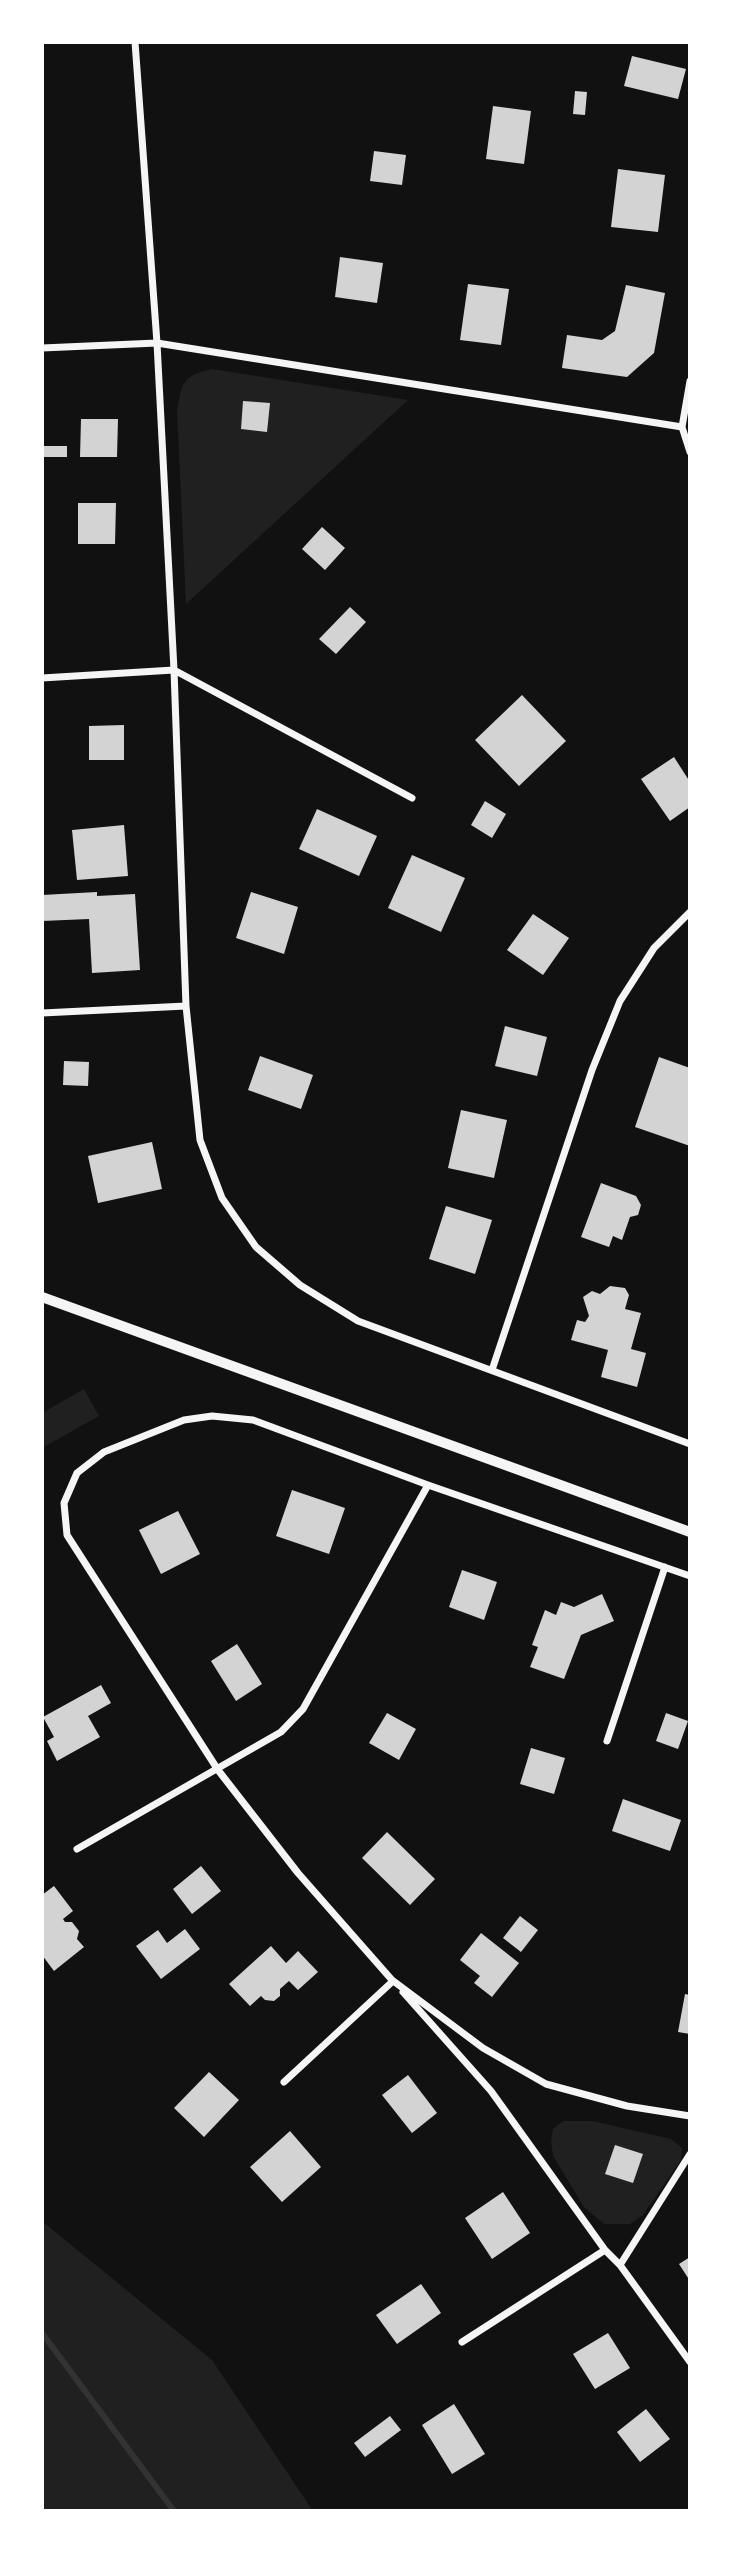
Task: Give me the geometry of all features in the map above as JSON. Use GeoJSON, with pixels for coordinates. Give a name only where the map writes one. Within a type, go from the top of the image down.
{"type":"FeatureCollection","features":[{"type":"Feature","properties":{"kind":"street"},"geometry":{"type":"LineString","coordinates":[[135,42],[157,342],[174,670],[186,1006],[200,1140],[222,1198],[256,1247],[300,1285],[358,1321],[690,1444]]}},
{"type":"Feature","properties":{"kind":"street"},"geometry":{"type":"LineString","coordinates":[[42,348],[157,342],[682,427]]}},
{"type":"Feature","properties":{"kind":"street"},"geometry":{"type":"LineString","coordinates":[[690,381],[682,427],[690,452]]}},
{"type":"Feature","properties":{"kind":"street"},"geometry":{"type":"LineString","coordinates":[[42,678],[174,670],[412,798]]}},
{"type":"Feature","properties":{"kind":"street"},"geometry":{"type":"LineString","coordinates":[[492,1370],[592,1070],[620,1001],[653,948],[690,912]]}},
{"type":"Feature","properties":{"kind":"street"},"geometry":{"type":"LineString","coordinates":[[42,1013],[186,1006]]}},
{"type":"Feature","properties":{"kind":"street"},"geometry":{"type":"LineString","coordinates":[[42,1297],[690,1532]]}},
{"type":"Feature","properties":{"kind":"street"},"geometry":{"type":"LineString","coordinates":[[690,1576],[428,1485],[253,1420],[212,1416],[184,1420],[104,1452],[77,1473],[64,1503],[66,1535],[218,1770],[298,1874],[491,2091],[605,2250],[621,2264],[690,2362]]}},
{"type":"Feature","properties":{"kind":"street"},"geometry":{"type":"LineString","coordinates":[[77,1849],[281,1732],[303,1709],[428,1485]]}},
{"type":"Feature","properties":{"kind":"street"},"geometry":{"type":"LineString","coordinates":[[607,1741],[665,1567]]}},
{"type":"Feature","properties":{"kind":"street"},"geometry":{"type":"LineString","coordinates":[[284,2082],[392,1980]]}},
{"type":"Feature","properties":{"kind":"street"},"geometry":{"type":"LineString","coordinates":[[392,1980],[483,2048],[545,2084],[627,2106],[690,2116]]}},
{"type":"Feature","properties":{"kind":"street"},"geometry":{"type":"LineString","coordinates":[[621,2264],[690,2154]]}},
{"type":"Feature","properties":{"kind":"street"},"geometry":{"type":"LineString","coordinates":[[462,2342],[605,2250]]}},
{"type":"Feature","properties":{"kind":"shaded area"},"geometry":{"type":"Polygon","coordinates":[[[212,369],[408,400],[186,604],[177,412],[182,388],[189,378],[212,369]]]}},
{"type":"Feature","properties":{"kind":"shaded area"},"geometry":{"type":"Polygon","coordinates":[[[84,1389],[99,1416],[42,1448],[42,1413],[84,1389]]]}},
{"type":"Feature","properties":{"kind":"shaded area"},"geometry":{"type":"Polygon","coordinates":[[[563,2121],[593,2121],[671,2139],[682,2148],[681,2160],[643,2215],[630,2224],[604,2224],[584,2207],[553,2156],[553,2129],[563,2121]]]}},
{"type":"Feature","properties":{"kind":"shaded area"},"geometry":{"type":"Polygon","coordinates":[[[42,2221],[212,2360],[313,2511],[42,2511],[42,2221]]]}},
{"type":"Feature","properties":{"kind":"building"},"geometry":{"type":"Polygon","coordinates":[[[632,56],[686,69],[678,99],[624,86],[632,56]]]}},
{"type":"Feature","properties":{"kind":"building"},"geometry":{"type":"Polygon","coordinates":[[[575,91],[587,92],[585,115],[573,114],[575,91]]]}},
{"type":"Feature","properties":{"kind":"building"},"geometry":{"type":"Polygon","coordinates":[[[493,106],[531,111],[524,164],[486,159],[493,106]]]}},
{"type":"Feature","properties":{"kind":"building"},"geometry":{"type":"Polygon","coordinates":[[[374,151],[406,155],[402,185],[370,181],[374,151]]]}},
{"type":"Feature","properties":{"kind":"building"},"geometry":{"type":"Polygon","coordinates":[[[618,169],[665,175],[658,232],[611,227],[618,169]]]}},
{"type":"Feature","properties":{"kind":"building"},"geometry":{"type":"Polygon","coordinates":[[[340,257],[383,263],[377,303],[335,297],[340,257]]]}},
{"type":"Feature","properties":{"kind":"building"},"geometry":{"type":"Polygon","coordinates":[[[468,284],[509,289],[501,345],[460,340],[468,284]]]}},
{"type":"Feature","properties":{"kind":"building"},"geometry":{"type":"Polygon","coordinates":[[[626,285],[665,293],[654,353],[627,377],[562,368],[567,335],[602,340],[615,331],[626,285]]]}},
{"type":"Feature","properties":{"kind":"building"},"geometry":{"type":"Polygon","coordinates":[[[243,401],[270,403],[267,432],[241,429],[243,401]]]}},
{"type":"Feature","properties":{"kind":"building"},"geometry":{"type":"Polygon","coordinates":[[[81,419],[118,419],[117,457],[80,457],[81,419]]]}},
{"type":"Feature","properties":{"kind":"building"},"geometry":{"type":"Polygon","coordinates":[[[42,446],[67,446],[67,457],[42,457],[42,446]]]}},
{"type":"Feature","properties":{"kind":"building"},"geometry":{"type":"Polygon","coordinates":[[[78,503],[116,503],[115,544],[78,544],[78,503]]]}},
{"type":"Feature","properties":{"kind":"building"},"geometry":{"type":"Polygon","coordinates":[[[322,527],[345,548],[325,570],[302,549],[322,527]]]}},
{"type":"Feature","properties":{"kind":"building"},"geometry":{"type":"Polygon","coordinates":[[[350,607],[366,622],[336,654],[319,639],[350,607]]]}},
{"type":"Feature","properties":{"kind":"building"},"geometry":{"type":"Polygon","coordinates":[[[522,695],[566,741],[519,786],[475,740],[522,695]]]}},
{"type":"Feature","properties":{"kind":"building"},"geometry":{"type":"Polygon","coordinates":[[[124,725],[124,760],[89,760],[89,726],[124,725]]]}},
{"type":"Feature","properties":{"kind":"building"},"geometry":{"type":"Polygon","coordinates":[[[674,757],[690,782],[690,807],[670,821],[641,779],[674,757]]]}},
{"type":"Feature","properties":{"kind":"building"},"geometry":{"type":"Polygon","coordinates":[[[485,801],[506,814],[492,838],[471,825],[485,801]]]}},
{"type":"Feature","properties":{"kind":"building"},"geometry":{"type":"Polygon","coordinates":[[[317,809],[377,836],[359,876],[299,849],[317,809]]]}},
{"type":"Feature","properties":{"kind":"building"},"geometry":{"type":"Polygon","coordinates":[[[124,825],[128,876],[77,880],[72,830],[124,825]]]}},
{"type":"Feature","properties":{"kind":"building"},"geometry":{"type":"Polygon","coordinates":[[[412,855],[465,878],[441,932],[388,908],[412,855]]]}},
{"type":"Feature","properties":{"kind":"building"},"geometry":{"type":"Polygon","coordinates":[[[97,892],[97,896],[135,894],[140,970],[92,973],[89,919],[42,921],[42,895],[97,892]]]}},
{"type":"Feature","properties":{"kind":"building"},"geometry":{"type":"Polygon","coordinates":[[[251,892],[298,907],[284,954],[236,938],[251,892]]]}},
{"type":"Feature","properties":{"kind":"building"},"geometry":{"type":"Polygon","coordinates":[[[533,914],[569,938],[543,975],[507,950],[533,914]]]}},
{"type":"Feature","properties":{"kind":"building"},"geometry":{"type":"Polygon","coordinates":[[[505,1026],[547,1037],[537,1076],[495,1066],[505,1026]]]}},
{"type":"Feature","properties":{"kind":"building"},"geometry":{"type":"Polygon","coordinates":[[[260,1056],[313,1075],[301,1109],[248,1090],[260,1056]]]}},
{"type":"Feature","properties":{"kind":"building"},"geometry":{"type":"Polygon","coordinates":[[[659,1057],[690,1068],[690,1146],[635,1127],[659,1057]]]}},
{"type":"Feature","properties":{"kind":"building"},"geometry":{"type":"Polygon","coordinates":[[[64,1061],[89,1062],[88,1086],[63,1085],[64,1061]]]}},
{"type":"Feature","properties":{"kind":"building"},"geometry":{"type":"Polygon","coordinates":[[[461,1110],[507,1120],[494,1178],[448,1168],[461,1110]]]}},
{"type":"Feature","properties":{"kind":"building"},"geometry":{"type":"Polygon","coordinates":[[[152,1142],[162,1189],[98,1203],[88,1156],[152,1142]]]}},
{"type":"Feature","properties":{"kind":"building"},"geometry":{"type":"Polygon","coordinates":[[[601,1183],[636,1196],[641,1205],[638,1215],[630,1217],[622,1240],[613,1236],[609,1247],[581,1237],[601,1183]]]}},
{"type":"Feature","properties":{"kind":"building"},"geometry":{"type":"Polygon","coordinates":[[[446,1206],[492,1220],[475,1274],[429,1259],[446,1206]]]}},
{"type":"Feature","properties":{"kind":"building"},"geometry":{"type":"Polygon","coordinates":[[[610,1286],[625,1288],[629,1295],[625,1309],[641,1313],[631,1349],[646,1353],[637,1387],[601,1377],[608,1350],[571,1340],[577,1320],[585,1322],[589,1316],[583,1297],[592,1291],[600,1294],[610,1286]]]}},
{"type":"Feature","properties":{"kind":"building"},"geometry":{"type":"Polygon","coordinates":[[[292,1490],[345,1508],[329,1554],[276,1536],[292,1490]]]}},
{"type":"Feature","properties":{"kind":"building"},"geometry":{"type":"Polygon","coordinates":[[[178,1511],[200,1554],[161,1574],[139,1530],[178,1511]]]}},
{"type":"Feature","properties":{"kind":"building"},"geometry":{"type":"Polygon","coordinates":[[[462,1570],[497,1582],[484,1620],[449,1607],[462,1570]]]}},
{"type":"Feature","properties":{"kind":"building"},"geometry":{"type":"Polygon","coordinates":[[[602,1594],[614,1621],[581,1635],[564,1679],[530,1667],[538,1647],[532,1645],[545,1610],[556,1615],[561,1602],[574,1607],[602,1594]]]}},
{"type":"Feature","properties":{"kind":"building"},"geometry":{"type":"Polygon","coordinates":[[[237,1644],[262,1684],[236,1701],[211,1661],[237,1644]]]}},
{"type":"Feature","properties":{"kind":"building"},"geometry":{"type":"Polygon","coordinates":[[[101,1685],[111,1703],[88,1716],[100,1737],[57,1761],[47,1741],[54,1737],[43,1717],[101,1685]]]}},
{"type":"Feature","properties":{"kind":"building"},"geometry":{"type":"Polygon","coordinates":[[[387,1713],[416,1729],[399,1760],[369,1743],[387,1713]]]}},
{"type":"Feature","properties":{"kind":"building"},"geometry":{"type":"Polygon","coordinates":[[[666,1713],[688,1721],[678,1749],[656,1741],[666,1713]]]}},
{"type":"Feature","properties":{"kind":"building"},"geometry":{"type":"Polygon","coordinates":[[[531,1748],[565,1758],[554,1794],[520,1784],[531,1748]]]}},
{"type":"Feature","properties":{"kind":"building"},"geometry":{"type":"Polygon","coordinates":[[[623,1799],[681,1820],[670,1851],[612,1831],[623,1799]]]}},
{"type":"Feature","properties":{"kind":"building"},"geometry":{"type":"Polygon","coordinates":[[[387,1832],[435,1879],[410,1905],[362,1858],[387,1832]]]}},
{"type":"Feature","properties":{"kind":"building"},"geometry":{"type":"Polygon","coordinates":[[[201,1866],[221,1891],[192,1914],[173,1889],[201,1866]]]}},
{"type":"Feature","properties":{"kind":"building"},"geometry":{"type":"Polygon","coordinates":[[[54,1886],[73,1911],[63,1919],[65,1922],[72,1922],[79,1931],[77,1939],[84,1947],[54,1971],[42,1955],[42,1895],[54,1886]]]}},
{"type":"Feature","properties":{"kind":"building"},"geometry":{"type":"Polygon","coordinates":[[[520,1916],[538,1930],[521,1952],[503,1938],[520,1916]]]}},
{"type":"Feature","properties":{"kind":"building"},"geometry":{"type":"Polygon","coordinates":[[[185,1929],[200,1949],[161,1979],[136,1946],[158,1930],[167,1943],[185,1929]]]}},
{"type":"Feature","properties":{"kind":"building"},"geometry":{"type":"Polygon","coordinates":[[[481,1933],[519,1963],[492,1997],[474,1983],[480,1976],[460,1960],[481,1933]]]}},
{"type":"Feature","properties":{"kind":"building"},"geometry":{"type":"Polygon","coordinates":[[[271,1946],[286,1963],[298,1951],[318,1972],[298,1990],[289,1981],[280,1989],[280,1996],[274,2001],[265,2000],[261,1996],[250,2006],[229,1984],[271,1946]]]}},
{"type":"Feature","properties":{"kind":"building"},"geometry":{"type":"Polygon","coordinates":[[[685,1994],[690,1995],[690,2034],[678,2032],[685,1994]]]}},
{"type":"Feature","properties":{"kind":"building"},"geometry":{"type":"Polygon","coordinates":[[[209,2072],[239,2100],[204,2137],[174,2108],[209,2072]]]}},
{"type":"Feature","properties":{"kind":"building"},"geometry":{"type":"Polygon","coordinates":[[[408,2075],[437,2113],[412,2133],[382,2095],[408,2075]]]}},
{"type":"Feature","properties":{"kind":"building"},"geometry":{"type":"Polygon","coordinates":[[[290,2131],[321,2167],[282,2202],[250,2167],[290,2131]]]}},
{"type":"Feature","properties":{"kind":"building"},"geometry":{"type":"Polygon","coordinates":[[[615,2145],[643,2154],[633,2183],[605,2174],[615,2145]]]}},
{"type":"Feature","properties":{"kind":"building"},"geometry":{"type":"Polygon","coordinates":[[[503,2192],[530,2233],[492,2259],[465,2218],[503,2192]]]}},
{"type":"Feature","properties":{"kind":"building"},"geometry":{"type":"Polygon","coordinates":[[[690,2257],[690,2281],[679,2264],[690,2257]]]}},
{"type":"Feature","properties":{"kind":"building"},"geometry":{"type":"Polygon","coordinates":[[[421,2284],[441,2313],[397,2344],[376,2315],[421,2284]]]}},
{"type":"Feature","properties":{"kind":"building"},"geometry":{"type":"Polygon","coordinates":[[[608,2333],[630,2368],[595,2389],[573,2354],[608,2333]]]}},
{"type":"Feature","properties":{"kind":"building"},"geometry":{"type":"Polygon","coordinates":[[[454,2404],[485,2454],[452,2474],[422,2425],[454,2404]]]}},
{"type":"Feature","properties":{"kind":"building"},"geometry":{"type":"Polygon","coordinates":[[[646,2409],[670,2439],[640,2462],[617,2432],[646,2409]]]}},
{"type":"Feature","properties":{"kind":"building"},"geometry":{"type":"Polygon","coordinates":[[[390,2416],[401,2430],[365,2457],[354,2443],[390,2416]]]}},
{"type":"Feature","properties":{"kind":"waterway"},"geometry":{"type":"LineString","coordinates":[[42,2333],[174,2511]]}}]}
